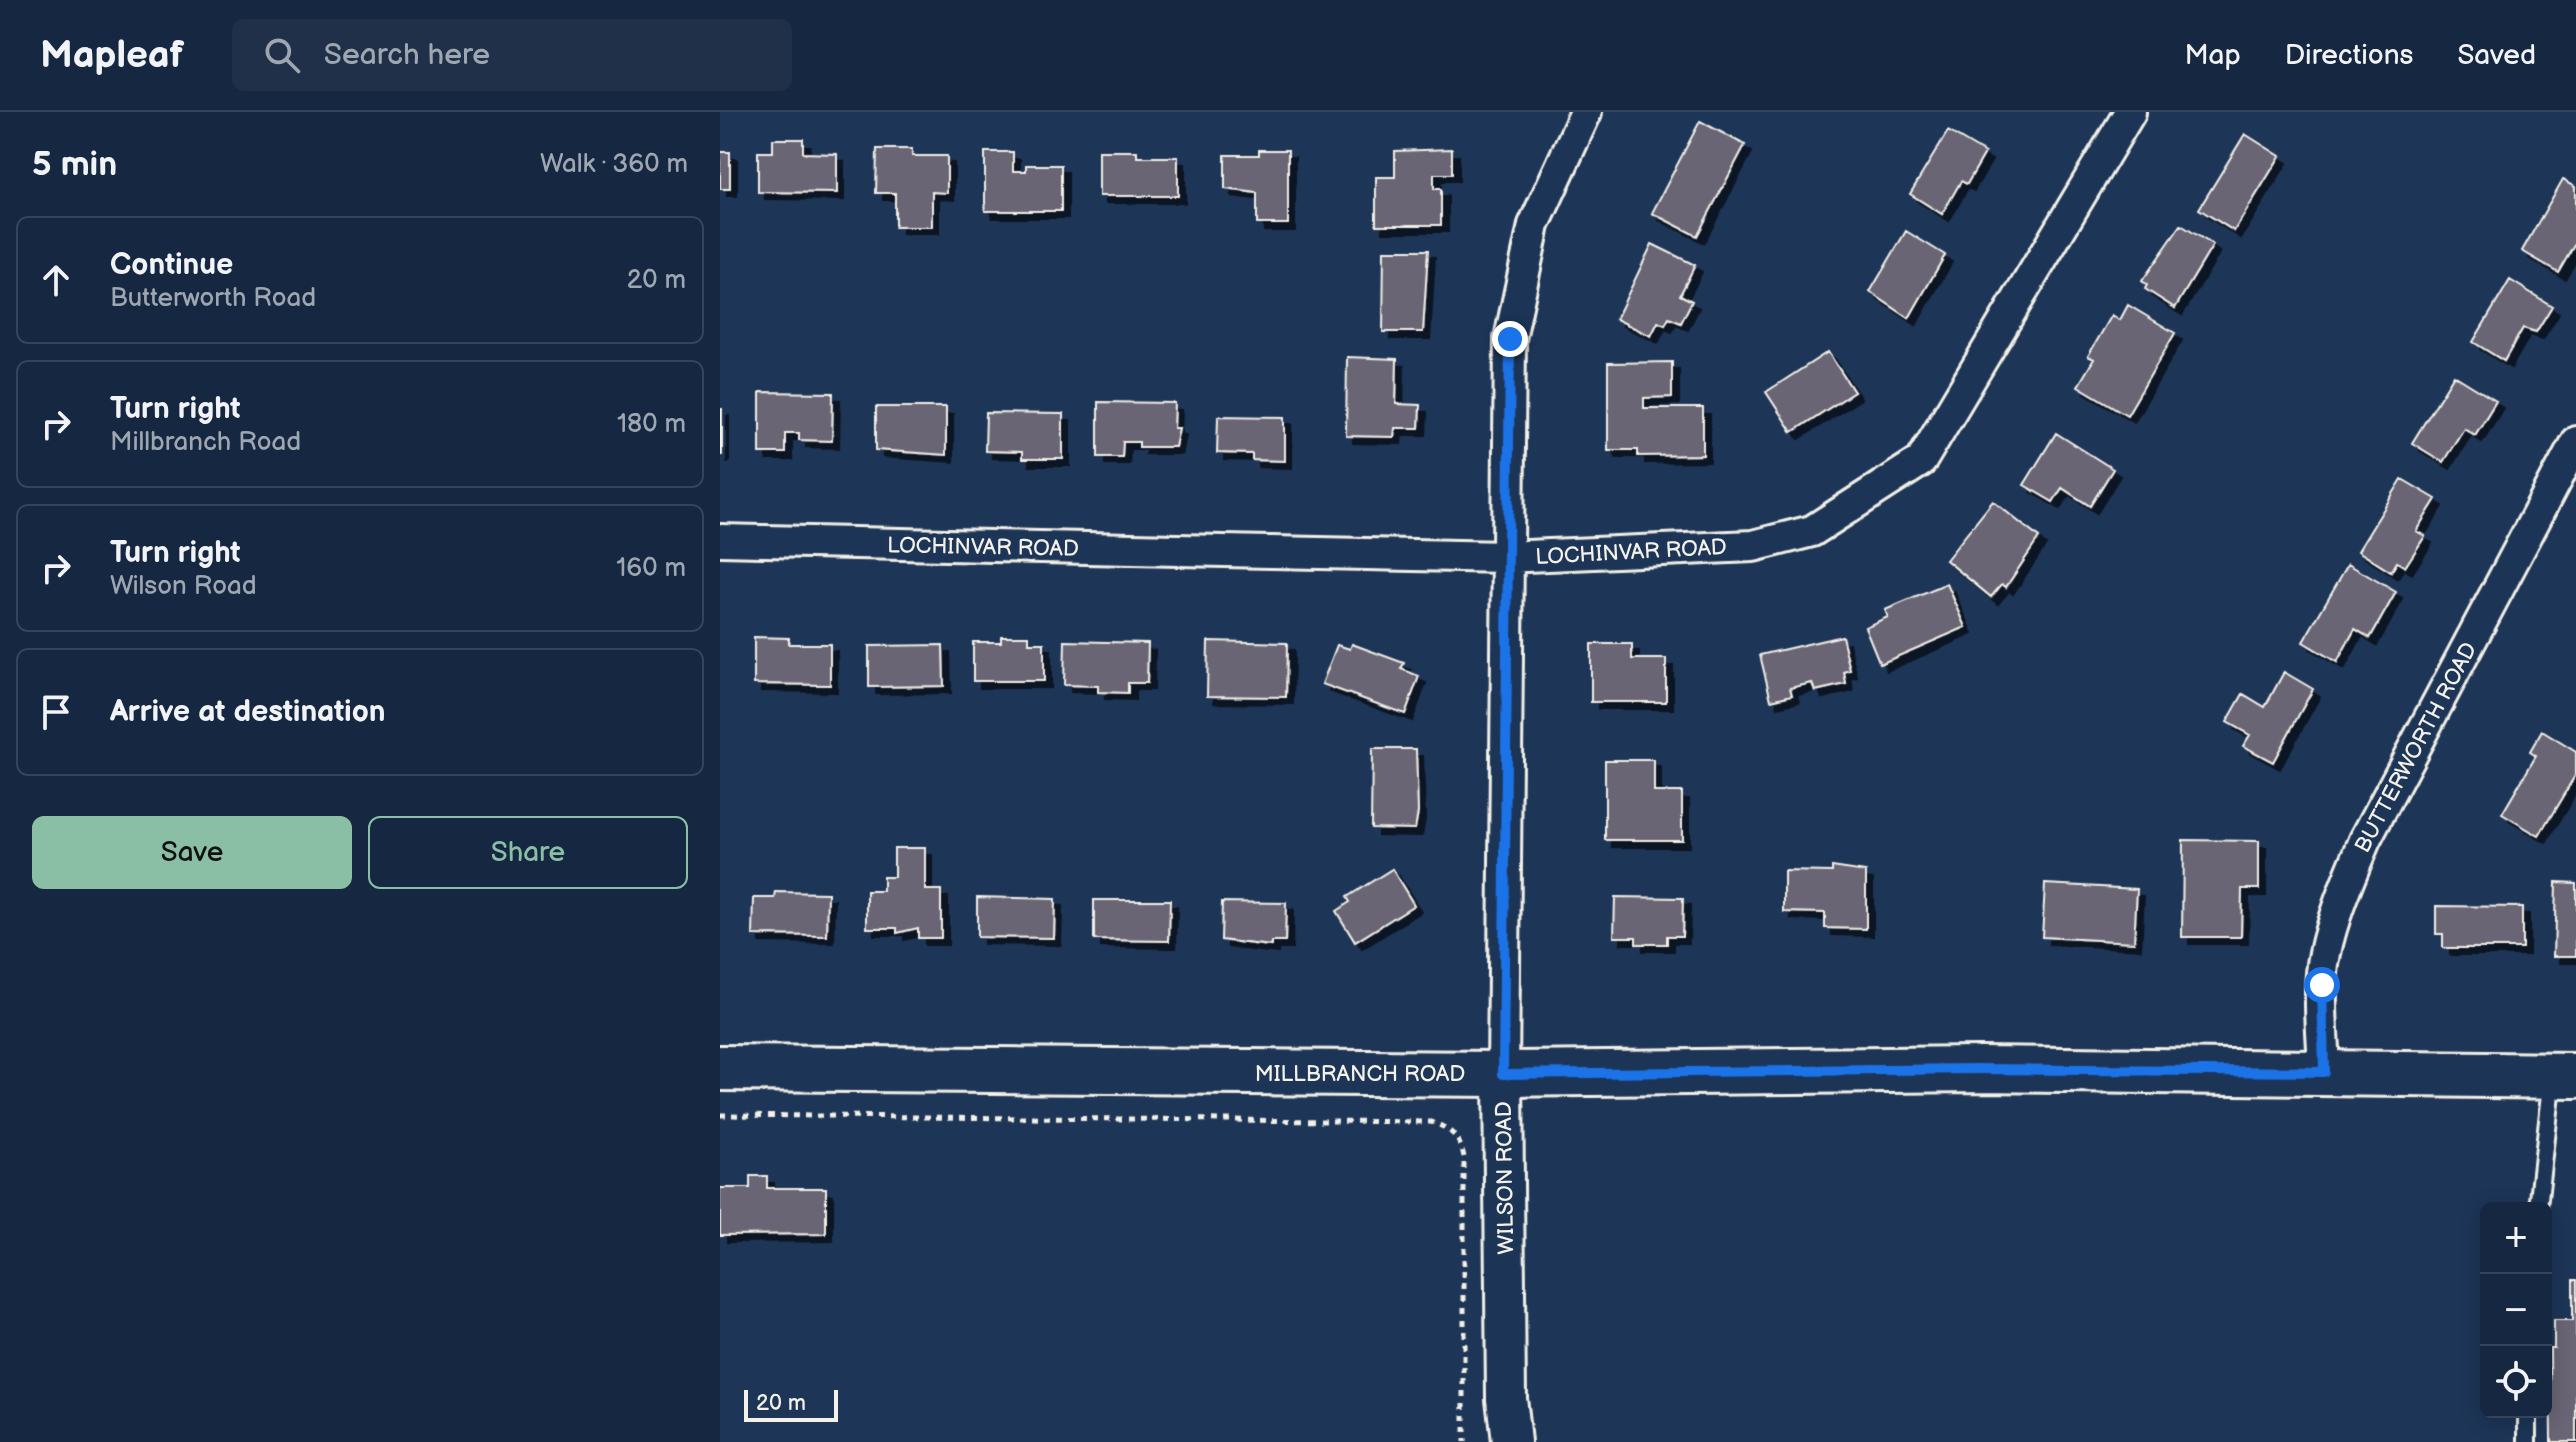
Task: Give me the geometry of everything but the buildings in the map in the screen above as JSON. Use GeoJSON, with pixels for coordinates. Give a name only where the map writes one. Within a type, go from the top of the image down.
{"type":"FeatureCollection","features":[{"type":"Feature","properties":{"kind":"main road","name":"MILLBRANCH ROAD"},"geometry":{"type":"LineString","coordinates":[[720,1068],[1503,1074],[1979,1069],[2564,1076]]}},
{"type":"Feature","properties":{"kind":"street","name":"WILSON ROAD"},"geometry":{"type":"LineString","coordinates":[[1511,1442],[1506,1398],[1503,1074],[1510,339],[1534,225],[1586,112]]}},
{"type":"Feature","properties":{"kind":"street","name":"LOCHINVAR ROAD"},"geometry":{"type":"LineString","coordinates":[[720,540],[1506,557],[1753,546],[1812,531],[1921,461],[2130,112]]}},
{"type":"Feature","properties":{"kind":"street","name":"BUTTERWORTH ROAD"},"geometry":{"type":"LineString","coordinates":[[2324,1072],[2322,985],[2325,952],[2351,874],[2365,840],[2576,442]]}},
{"type":"Feature","properties":{"kind":"lane"},"geometry":{"type":"LineString","coordinates":[[2539,1202],[2564,1076]]}},
{"type":"Feature","properties":{"kind":"lane"},"geometry":{"type":"LineString","coordinates":[[2528,1418],[2528,1442]]}},
{"type":"Feature","properties":{"kind":"path"},"geometry":{"type":"LineString","coordinates":[[720,1115],[1431,1122],[1442,1125],[1461,1144],[1464,1157],[1464,1442]]}},
{"type":"Feature","properties":{"kind":"route"},"geometry":{"type":"LineString","coordinates":[[1510,339],[1503,1074],[1979,1069],[2324,1072],[2322,985]]}}]}
